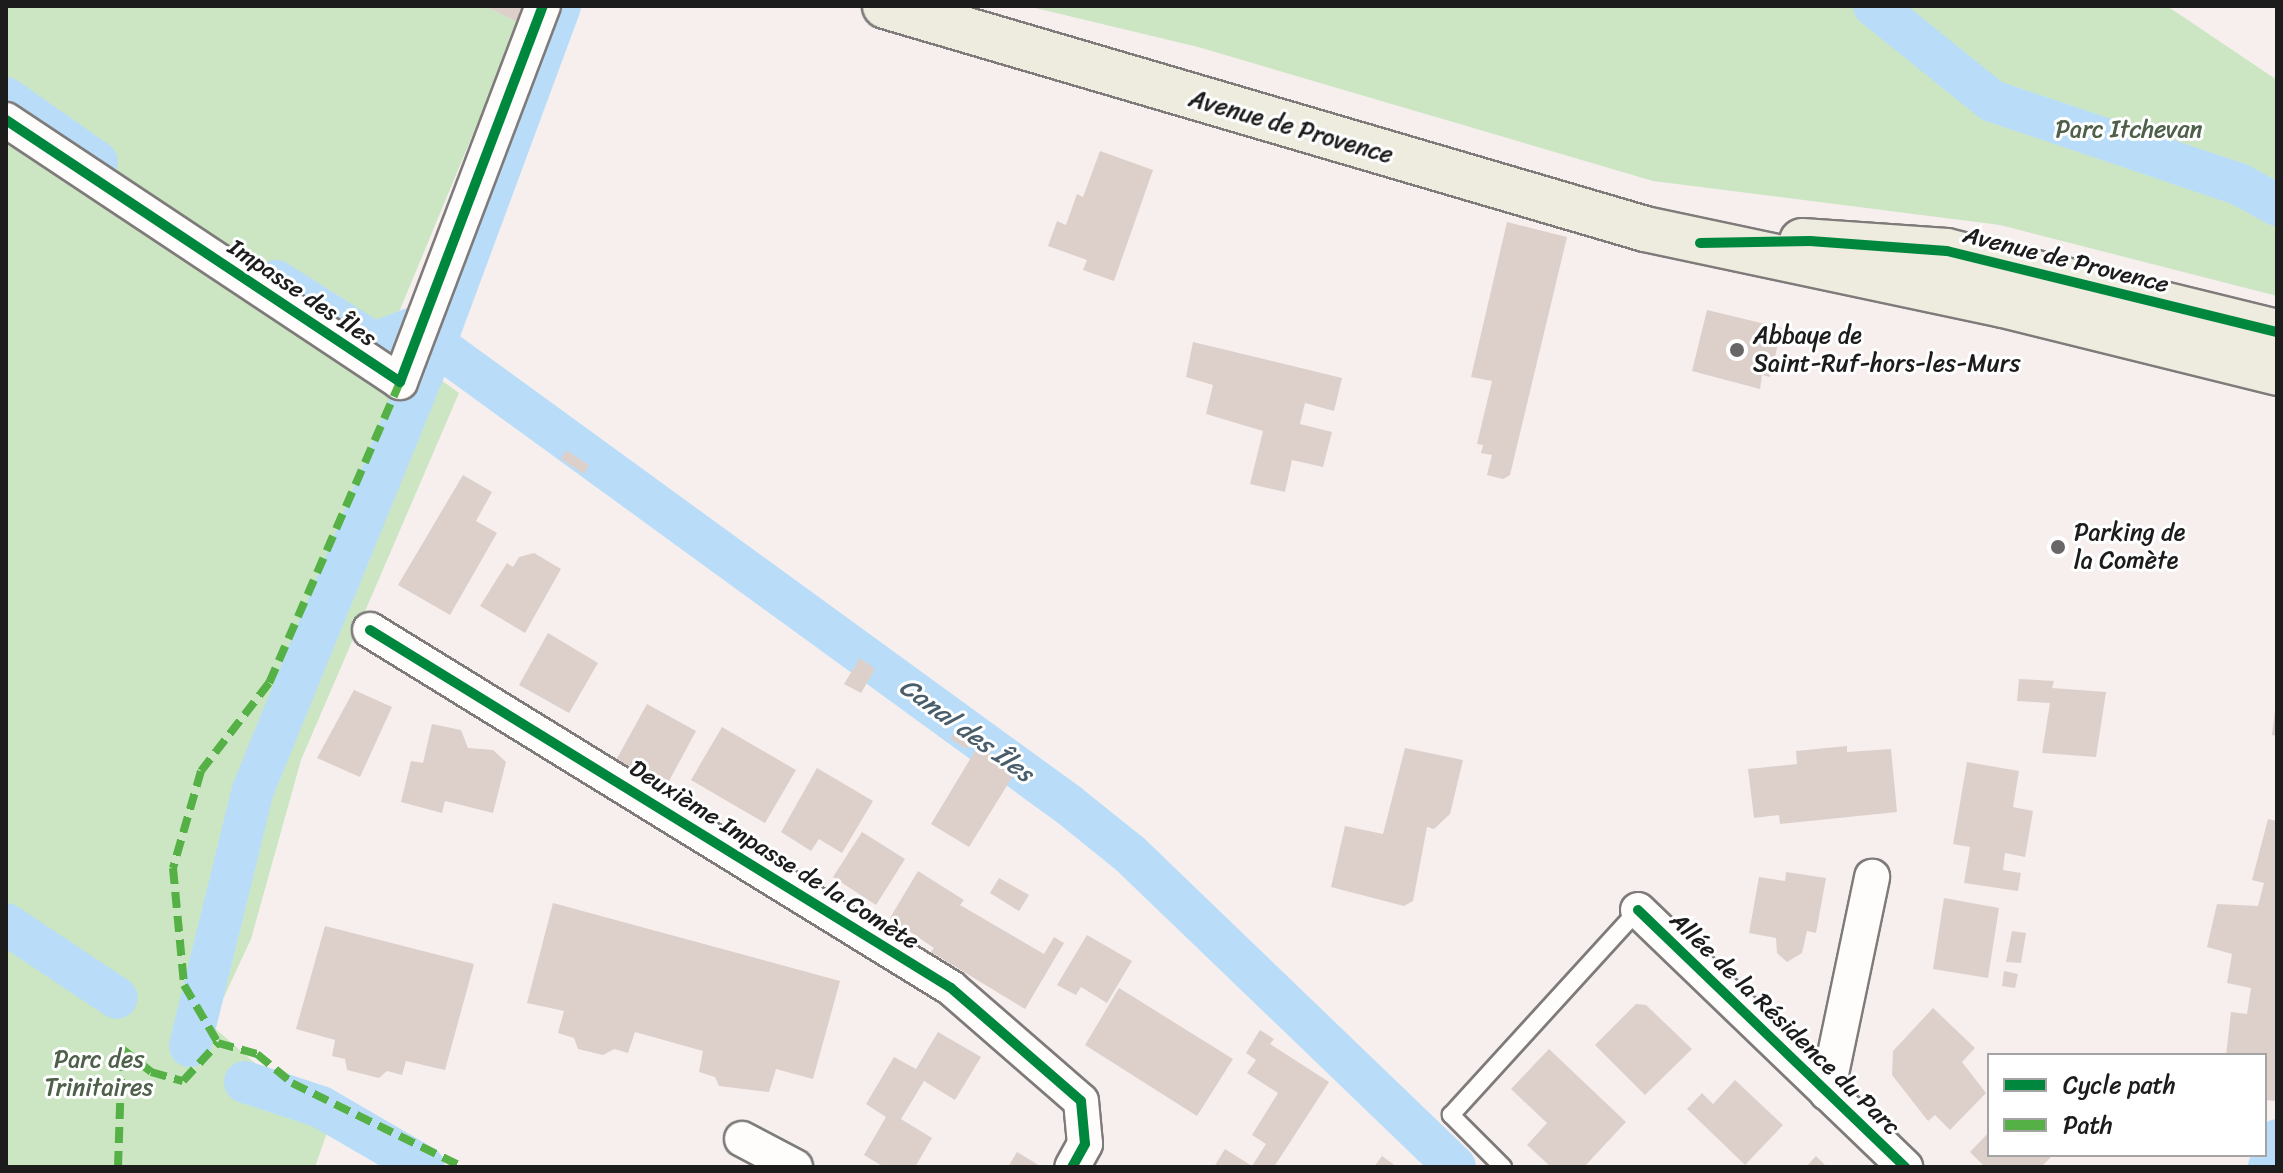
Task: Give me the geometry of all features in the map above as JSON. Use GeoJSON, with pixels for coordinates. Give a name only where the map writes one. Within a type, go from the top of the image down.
{"type":"FeatureCollection","features":[{"type":"Feature","properties":{"kind":"main road","name":"Avenue de Provence"},"geometry":{"type":"LineString","coordinates":[[885,6],[1700,243],[2003,305],[2277,373]]}},
{"type":"Feature","properties":{"kind":"main road","name":"Avenue de Provence"},"geometry":{"type":"LineString","coordinates":[[1700,243],[1810,241],[1947,251],[2277,332]]}},
{"type":"Feature","properties":{"kind":"street","name":"Impasse des Îles"},"geometry":{"type":"LineString","coordinates":[[6,120],[400,382],[543,6]]}},
{"type":"Feature","properties":{"kind":"street","name":"Deuxième Impasse de la Comète"},"geometry":{"type":"LineString","coordinates":[[370,630],[951,988],[1081,1101],[1085,1144],[1072,1167]]}},
{"type":"Feature","properties":{"kind":"street","name":"Allée de la Résidence du Parc"},"geometry":{"type":"LineString","coordinates":[[1827,1093],[1872,877]]}},
{"type":"Feature","properties":{"kind":"street","name":"Allée de la Résidence du Parc"},"geometry":{"type":"LineString","coordinates":[[1638,910],[1905,1167]]}},
{"type":"Feature","properties":{"kind":"street"},"geometry":{"type":"LineString","coordinates":[[742,1139],[795,1167]]}},
{"type":"Feature","properties":{"kind":"lane"},"geometry":{"type":"LineString","coordinates":[[1503,1167],[1451,1115],[1638,910]]}},
{"type":"Feature","properties":{"kind":"green space","name":"Parc des Trinitaires"},"geometry":{"type":"Polygon","coordinates":[[[6,6],[526,6],[387,341],[459,393],[301,760],[251,939],[211,1025],[329,1127],[315,1167],[6,1167],[6,6]]]}},
{"type":"Feature","properties":{"kind":"green space","name":"Parc Itchevan"},"geometry":{"type":"Polygon","coordinates":[[[1027,6],[2167,6],[2277,80],[2277,296],[2000,225],[1653,181],[1198,47],[1027,6]]]}},
{"type":"Feature","properties":{"kind":"building"},"geometry":{"type":"Polygon","coordinates":[[[485,6],[526,6],[520,23],[485,6]]]}},
{"type":"Feature","properties":{"kind":"building"},"geometry":{"type":"Polygon","coordinates":[[[1100,151],[1153,170],[1114,281],[1083,270],[1087,260],[1048,246],[1057,221],[1066,225],[1077,194],[1083,197],[1100,151]]]}},
{"type":"Feature","properties":{"kind":"building"},"geometry":{"type":"Polygon","coordinates":[[[1507,222],[1567,237],[1510,475],[1503,479],[1487,475],[1492,455],[1481,453],[1483,445],[1477,444],[1492,381],[1471,377],[1507,222]]]}},
{"type":"Feature","properties":{"kind":"building","name":"Abbaye de Saint-Ruf-hors-les-Murs"},"geometry":{"type":"Polygon","coordinates":[[[1707,310],[1782,328],[1770,377],[1762,375],[1760,389],[1692,371],[1707,310]]]}},
{"type":"Feature","properties":{"kind":"building"},"geometry":{"type":"Polygon","coordinates":[[[1193,342],[1342,378],[1334,411],[1305,403],[1300,424],[1332,432],[1323,467],[1292,460],[1285,492],[1250,484],[1263,431],[1206,414],[1213,385],[1186,377],[1193,342]]]}},
{"type":"Feature","properties":{"kind":"building"},"geometry":{"type":"Polygon","coordinates":[[[566,450],[589,465],[584,474],[561,459],[566,450]]]}},
{"type":"Feature","properties":{"kind":"building"},"geometry":{"type":"Polygon","coordinates":[[[463,475],[492,492],[476,521],[497,533],[450,615],[398,585],[463,475]]]}},
{"type":"Feature","properties":{"kind":"building"},"geometry":{"type":"Polygon","coordinates":[[[534,553],[561,569],[525,633],[480,606],[507,563],[513,567],[519,557],[534,553]]]}},
{"type":"Feature","properties":{"kind":"building"},"geometry":{"type":"Polygon","coordinates":[[[548,633],[598,663],[569,713],[519,685],[548,633]]]}},
{"type":"Feature","properties":{"kind":"building"},"geometry":{"type":"Polygon","coordinates":[[[860,658],[875,669],[861,693],[844,684],[860,658]]]}},
{"type":"Feature","properties":{"kind":"building"},"geometry":{"type":"Polygon","coordinates":[[[2019,679],[2054,681],[2052,688],[2106,692],[2096,757],[2042,753],[2050,703],[2017,701],[2019,679]]]}},
{"type":"Feature","properties":{"kind":"building"},"geometry":{"type":"Polygon","coordinates":[[[354,690],[392,707],[360,777],[317,758],[354,690]]]}},
{"type":"Feature","properties":{"kind":"building"},"geometry":{"type":"Polygon","coordinates":[[[647,704],[696,731],[669,781],[646,769],[641,777],[615,762],[647,704]]]}},
{"type":"Feature","properties":{"kind":"building"},"geometry":{"type":"Polygon","coordinates":[[[2277,710],[2277,736],[2272,735],[2277,710]]]}},
{"type":"Feature","properties":{"kind":"building"},"geometry":{"type":"Polygon","coordinates":[[[432,724],[461,730],[468,748],[493,750],[506,762],[493,813],[445,801],[442,813],[401,802],[411,761],[423,763],[432,724]]]}},
{"type":"Feature","properties":{"kind":"building"},"geometry":{"type":"Polygon","coordinates":[[[722,727],[796,770],[765,823],[691,780],[722,727]]]}},
{"type":"Feature","properties":{"kind":"building"},"geometry":{"type":"Polygon","coordinates":[[[956,730],[971,742],[967,749],[950,739],[956,730]]]}},
{"type":"Feature","properties":{"kind":"building"},"geometry":{"type":"Polygon","coordinates":[[[978,746],[1016,771],[969,847],[931,824],[978,746]]]}},
{"type":"Feature","properties":{"kind":"building"},"geometry":{"type":"Polygon","coordinates":[[[1847,746],[1847,752],[1891,749],[1897,812],[1780,824],[1779,815],[1754,818],[1748,769],[1797,764],[1796,751],[1847,746]]]}},
{"type":"Feature","properties":{"kind":"building"},"geometry":{"type":"Polygon","coordinates":[[[1405,748],[1463,760],[1450,814],[1434,829],[1427,827],[1413,901],[1404,906],[1331,887],[1345,826],[1383,834],[1405,748]]]}},
{"type":"Feature","properties":{"kind":"building"},"geometry":{"type":"Polygon","coordinates":[[[1967,762],[2019,771],[2013,807],[2033,811],[2025,857],[2005,853],[2003,870],[2021,873],[2018,891],[1964,883],[1970,847],[1953,844],[1967,762]]]}},
{"type":"Feature","properties":{"kind":"building"},"geometry":{"type":"Polygon","coordinates":[[[817,768],[873,801],[842,853],[819,839],[811,851],[781,832],[817,768]]]}},
{"type":"Feature","properties":{"kind":"building"},"geometry":{"type":"Polygon","coordinates":[[[2268,819],[2277,821],[2277,1101],[2267,1100],[2267,1053],[2226,1053],[2231,1012],[2247,1014],[2251,988],[2227,983],[2232,954],[2207,947],[2217,904],[2258,906],[2264,883],[2252,880],[2268,819]]]}},
{"type":"Feature","properties":{"kind":"building"},"geometry":{"type":"Polygon","coordinates":[[[862,832],[905,859],[876,905],[833,877],[862,832]]]}},
{"type":"Feature","properties":{"kind":"building"},"geometry":{"type":"Polygon","coordinates":[[[918,871],[964,900],[960,905],[1044,954],[1054,937],[1064,943],[1025,1009],[931,952],[934,948],[890,918],[918,871]]]}},
{"type":"Feature","properties":{"kind":"building"},"geometry":{"type":"Polygon","coordinates":[[[1786,872],[1826,878],[1816,933],[1807,931],[1802,953],[1787,962],[1777,953],[1776,938],[1749,933],[1759,877],[1785,881],[1786,872]]]}},
{"type":"Feature","properties":{"kind":"building"},"geometry":{"type":"Polygon","coordinates":[[[999,878],[1029,895],[1019,911],[990,893],[999,878]]]}},
{"type":"Feature","properties":{"kind":"building"},"geometry":{"type":"Polygon","coordinates":[[[1944,898],[1999,908],[1988,978],[1933,969],[1944,898]]]}},
{"type":"Feature","properties":{"kind":"building"},"geometry":{"type":"Polygon","coordinates":[[[553,903],[840,981],[813,1079],[776,1069],[769,1092],[719,1086],[715,1077],[699,1072],[703,1051],[635,1032],[628,1053],[614,1049],[603,1055],[578,1049],[574,1038],[558,1033],[564,1011],[527,1003],[553,903]]]}},
{"type":"Feature","properties":{"kind":"building"},"geometry":{"type":"Polygon","coordinates":[[[325,926],[474,964],[445,1070],[406,1061],[402,1075],[387,1071],[379,1078],[347,1070],[345,1059],[332,1056],[335,1040],[296,1029],[325,926]]]}},
{"type":"Feature","properties":{"kind":"building"},"geometry":{"type":"Polygon","coordinates":[[[2012,931],[2026,933],[2021,963],[2006,962],[2012,931]]]}},
{"type":"Feature","properties":{"kind":"building"},"geometry":{"type":"Polygon","coordinates":[[[1087,935],[1132,961],[1107,1003],[1081,987],[1076,995],[1057,985],[1087,935]]]}},
{"type":"Feature","properties":{"kind":"building"},"geometry":{"type":"Polygon","coordinates":[[[2004,971],[2018,974],[2015,988],[2002,986],[2004,971]]]}},
{"type":"Feature","properties":{"kind":"building"},"geometry":{"type":"Polygon","coordinates":[[[1119,988],[1233,1059],[1197,1116],[1085,1045],[1119,988]]]}},
{"type":"Feature","properties":{"kind":"building"},"geometry":{"type":"Polygon","coordinates":[[[1636,1004],[1646,1005],[1692,1049],[1645,1095],[1595,1045],[1636,1004]]]}},
{"type":"Feature","properties":{"kind":"building"},"geometry":{"type":"Polygon","coordinates":[[[1933,1008],[1975,1048],[1962,1062],[1986,1093],[1950,1130],[1935,1115],[1928,1121],[1892,1075],[1893,1051],[1933,1008]]]}},
{"type":"Feature","properties":{"kind":"building"},"geometry":{"type":"Polygon","coordinates":[[[1260,1030],[1274,1039],[1270,1044],[1329,1082],[1274,1167],[1214,1167],[1225,1149],[1252,1166],[1266,1144],[1252,1135],[1278,1093],[1247,1073],[1256,1060],[1246,1053],[1260,1030]]]}},
{"type":"Feature","properties":{"kind":"building"},"geometry":{"type":"Polygon","coordinates":[[[938,1032],[981,1057],[955,1100],[924,1081],[901,1119],[932,1138],[915,1167],[884,1167],[864,1155],[886,1117],[866,1104],[894,1057],[916,1069],[938,1032]]]}},
{"type":"Feature","properties":{"kind":"building"},"geometry":{"type":"Polygon","coordinates":[[[1549,1049],[1626,1122],[1584,1167],[1551,1167],[1527,1145],[1547,1123],[1511,1089],[1549,1049]]]}},
{"type":"Feature","properties":{"kind":"building"},"geometry":{"type":"Polygon","coordinates":[[[1735,1080],[1783,1125],[1745,1165],[1687,1109],[1702,1093],[1713,1104],[1735,1080]]]}},
{"type":"Feature","properties":{"kind":"building"},"geometry":{"type":"Polygon","coordinates":[[[1987,1134],[1987,1157],[2051,1157],[2041,1167],[1985,1167],[1970,1152],[1987,1134]]]}},
{"type":"Feature","properties":{"kind":"building"},"geometry":{"type":"Polygon","coordinates":[[[1017,1152],[1042,1167],[1008,1167],[1017,1152]]]}},
{"type":"Feature","properties":{"kind":"building"},"geometry":{"type":"Polygon","coordinates":[[[1382,1156],[1397,1167],[1374,1167],[1382,1156]]]}},
{"type":"Feature","properties":{"kind":"building"},"geometry":{"type":"Polygon","coordinates":[[[1816,1156],[1827,1167],[1806,1167],[1816,1156]]]}},
{"type":"Feature","properties":{"kind":"waterway"},"geometry":{"type":"LineString","coordinates":[[190,1046],[253,790],[435,344],[560,6]]}},
{"type":"Feature","properties":{"kind":"waterway"},"geometry":{"type":"LineString","coordinates":[[1874,6],[1992,101],[2239,184],[2277,205]]}},
{"type":"Feature","properties":{"kind":"waterway","name":"Canal des Îles"},"geometry":{"type":"LineString","coordinates":[[6,98],[97,162]]}},
{"type":"Feature","properties":{"kind":"waterway","name":"Canal des Îles"},"geometry":{"type":"LineString","coordinates":[[276,281],[374,343],[410,329]]}},
{"type":"Feature","properties":{"kind":"waterway","name":"Canal des Îles"},"geometry":{"type":"LineString","coordinates":[[435,344],[1069,805],[1130,854],[1455,1167]]}},
{"type":"Feature","properties":{"kind":"waterway"},"geometry":{"type":"LineString","coordinates":[[6,924],[117,998]]}},
{"type":"Feature","properties":{"kind":"waterway"},"geometry":{"type":"LineString","coordinates":[[245,1082],[321,1107],[424,1167]]}},
{"type":"Feature","properties":{"kind":"waterway"},"geometry":{"type":"LineString","coordinates":[[2269,1167],[2277,1140]]}},
{"type":"Feature","properties":{"kind":"marked path"},"geometry":{"type":"LineString","coordinates":[[400,382],[269,683],[201,771],[173,868],[184,985],[218,1043],[257,1054],[292,1083],[463,1167]]}},
{"type":"Feature","properties":{"kind":"marked path"},"geometry":{"type":"LineString","coordinates":[[118,1167],[122,1049],[151,1072],[183,1081],[218,1043]]}},
{"type":"Feature","properties":{"kind":"cycle path"},"geometry":{"type":"LineString","coordinates":[[6,120],[400,382],[543,6]]}},
{"type":"Feature","properties":{"kind":"cycle path"},"geometry":{"type":"LineString","coordinates":[[1700,243],[1810,241],[1947,251],[2277,332]]}},
{"type":"Feature","properties":{"kind":"cycle path"},"geometry":{"type":"LineString","coordinates":[[370,630],[951,988],[1081,1101],[1085,1144],[1072,1167]]}},
{"type":"Feature","properties":{"kind":"cycle path"},"geometry":{"type":"LineString","coordinates":[[1638,910],[1905,1167]]}},
{"type":"Feature","properties":{"kind":"place","name":"Abbaye de Saint-Ruf-hors-les-Murs"},"geometry":{"type":"Point","coordinates":[1737,350]}},
{"type":"Feature","properties":{"kind":"place","name":"Parking de la Comète"},"geometry":{"type":"Point","coordinates":[2058,547]}}]}
